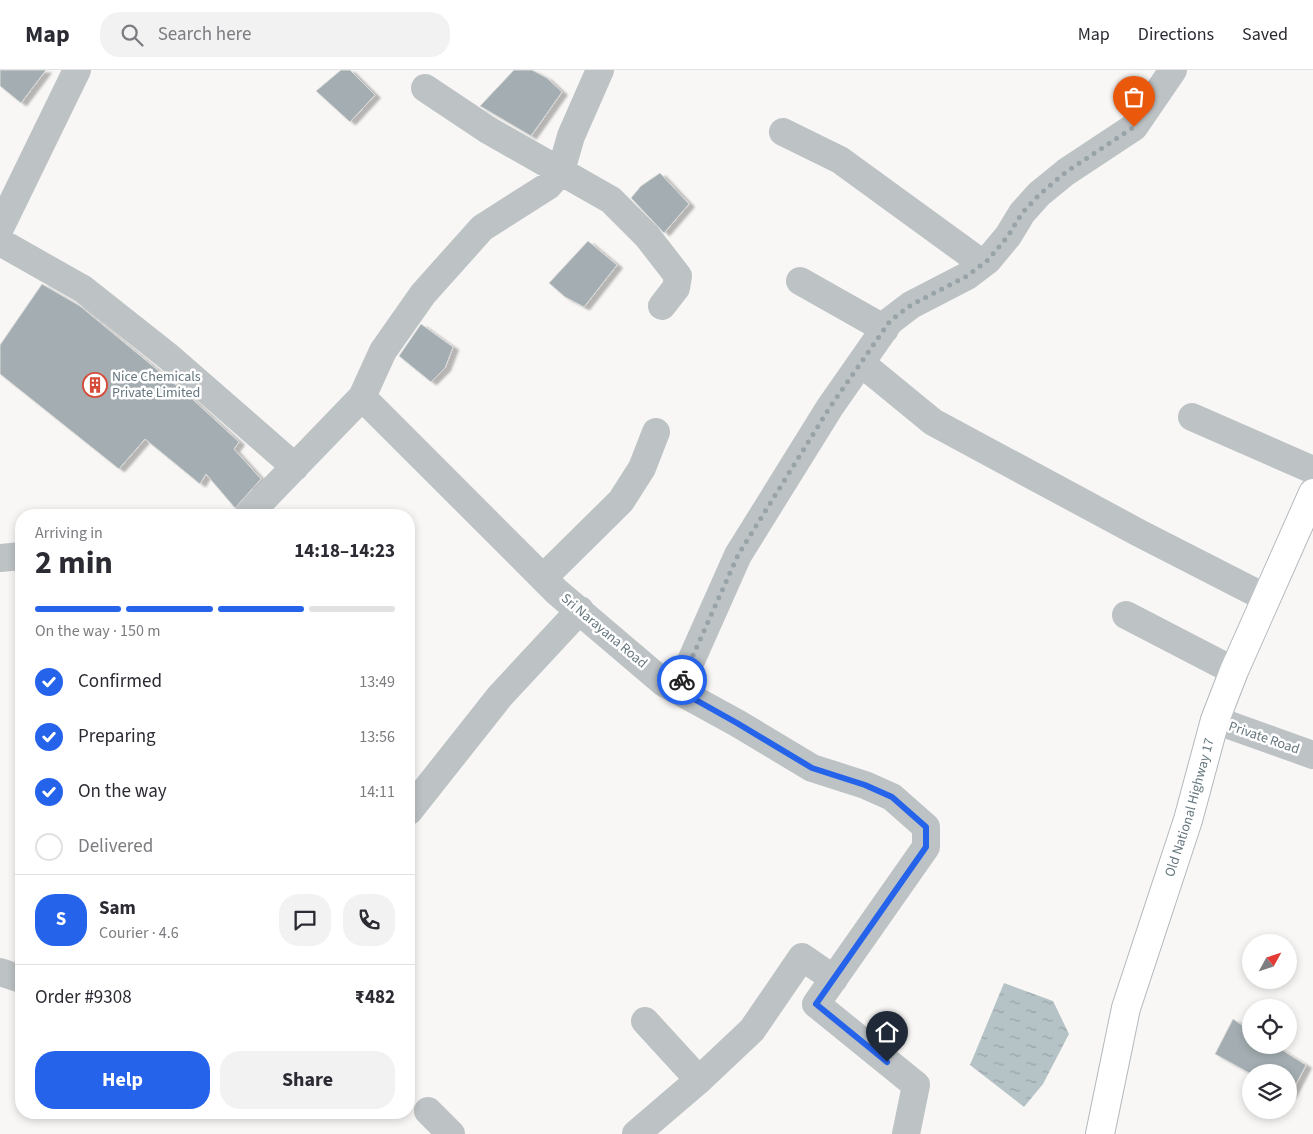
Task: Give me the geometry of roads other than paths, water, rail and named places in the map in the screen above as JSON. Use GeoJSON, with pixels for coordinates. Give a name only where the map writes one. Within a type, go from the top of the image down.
{"type":"FeatureCollection","features":[{"type":"Feature","properties":{"kind":"street"},"geometry":{"type":"LineString","coordinates":[[0,228],[77,70]]}},
{"type":"Feature","properties":{"kind":"street"},"geometry":{"type":"LineString","coordinates":[[254,509],[362,397],[383,351],[423,294],[482,228],[548,186],[561,171],[571,136],[600,70]]}},
{"type":"Feature","properties":{"kind":"street"},"geometry":{"type":"LineString","coordinates":[[678,690],[738,555],[830,407],[890,321],[911,305],[967,276],[982,264],[1008,236],[1022,213],[1040,194],[1066,172],[1134,127],[1173,70]]}},
{"type":"Feature","properties":{"kind":"street"},"geometry":{"type":"LineString","coordinates":[[425,88],[488,130],[611,200],[647,236],[678,276],[676,288],[662,306]]}},
{"type":"Feature","properties":{"kind":"street"},"geometry":{"type":"LineString","coordinates":[[783,132],[840,160],[982,264]]}},
{"type":"Feature","properties":{"kind":"street"},"geometry":{"type":"LineString","coordinates":[[0,242],[83,289],[169,357],[295,467]]}},
{"type":"Feature","properties":{"kind":"street"},"geometry":{"type":"LineString","coordinates":[[800,281],[885,329]]}},
{"type":"Feature","properties":{"kind":"street"},"geometry":{"type":"LineString","coordinates":[[861,363],[933,422],[1139,533],[1266,598]]}},
{"type":"Feature","properties":{"kind":"street","name":"Sri Narayana Road"},"geometry":{"type":"LineString","coordinates":[[362,397],[543,578],[664,683],[737,723],[812,768],[865,785],[892,797],[926,827],[926,847],[816,1004],[916,1085],[906,1134]]}},
{"type":"Feature","properties":{"kind":"street"},"geometry":{"type":"LineString","coordinates":[[1192,417],[1313,470]]}},
{"type":"Feature","properties":{"kind":"street"},"geometry":{"type":"LineString","coordinates":[[543,578],[621,501],[642,468],[656,432]]}},
{"type":"Feature","properties":{"kind":"street","name":"Old National Highway 17"},"geometry":{"type":"LineString","coordinates":[[1100,1134],[1126,1008],[1188,820],[1215,720],[1234,671],[1313,492]]}},
{"type":"Feature","properties":{"kind":"street"},"geometry":{"type":"LineString","coordinates":[[0,558],[15,557]]}},
{"type":"Feature","properties":{"kind":"street"},"geometry":{"type":"LineString","coordinates":[[415,799],[500,696],[580,610]]}},
{"type":"Feature","properties":{"kind":"street"},"geometry":{"type":"LineString","coordinates":[[1126,615],[1234,671]]}},
{"type":"Feature","properties":{"kind":"street","name":"Private Road"},"geometry":{"type":"LineString","coordinates":[[1215,720],[1313,755]]}},
{"type":"Feature","properties":{"kind":"street"},"geometry":{"type":"LineString","coordinates":[[636,1134],[699,1080],[752,1030],[802,957],[834,979]]}},
{"type":"Feature","properties":{"kind":"street"},"geometry":{"type":"LineString","coordinates":[[0,972],[15,976]]}},
{"type":"Feature","properties":{"kind":"street"},"geometry":{"type":"LineString","coordinates":[[645,1021],[699,1080]]}},
{"type":"Feature","properties":{"kind":"street"},"geometry":{"type":"LineString","coordinates":[[428,1111],[451,1134]]}},
{"type":"Feature","properties":{"kind":"water"},"geometry":{"type":"Polygon","coordinates":[[[1004,983],[1053,1001],[1069,1034],[1043,1084],[1024,1107],[970,1065],[1004,983]]]}},
{"type":"Feature","properties":{"kind":"place","name":"Nice Chemicals Private Limited"},"geometry":{"type":"Point","coordinates":[95,385]}}]}
